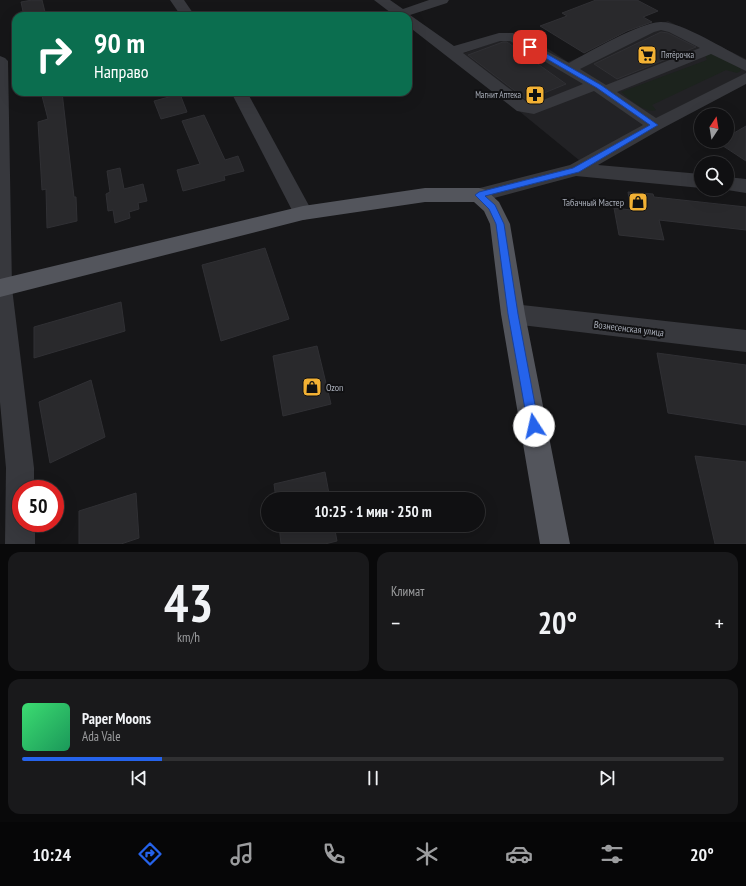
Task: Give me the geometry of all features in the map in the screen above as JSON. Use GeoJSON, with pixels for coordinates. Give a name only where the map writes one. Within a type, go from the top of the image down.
{"type":"FeatureCollection","features":[{"type":"Feature","properties":{"kind":"main road"},"geometry":{"type":"LineString","coordinates":[[0,288],[303,212],[425,195],[479,195],[492,207],[500,224],[513,314],[555,544]]}},
{"type":"Feature","properties":{"kind":"street"},"geometry":{"type":"LineString","coordinates":[[177,0],[185,12]]}},
{"type":"Feature","properties":{"kind":"street"},"geometry":{"type":"LineString","coordinates":[[381,0],[398,12]]}},
{"type":"Feature","properties":{"kind":"street"},"geometry":{"type":"LineString","coordinates":[[412,13],[442,0]]}},
{"type":"Feature","properties":{"kind":"street"},"geometry":{"type":"LineString","coordinates":[[412,22],[523,107],[534,109],[600,88],[711,48]]}},
{"type":"Feature","properties":{"kind":"street"},"geometry":{"type":"LineString","coordinates":[[568,69],[655,27],[674,29],[746,66]]}},
{"type":"Feature","properties":{"kind":"street"},"geometry":{"type":"LineString","coordinates":[[452,52],[499,37],[513,37],[600,88],[655,125]]}},
{"type":"Feature","properties":{"kind":"street"},"geometry":{"type":"LineString","coordinates":[[0,70],[0,288],[20,468],[20,544]]}},
{"type":"Feature","properties":{"kind":"street"},"geometry":{"type":"LineString","coordinates":[[479,195],[576,170],[655,125],[746,78]]}},
{"type":"Feature","properties":{"kind":"street"},"geometry":{"type":"LineString","coordinates":[[242,96],[303,212]]}},
{"type":"Feature","properties":{"kind":"street"},"geometry":{"type":"LineString","coordinates":[[576,170],[694,181]]}},
{"type":"Feature","properties":{"kind":"street"},"geometry":{"type":"LineString","coordinates":[[734,185],[746,186]]}},
{"type":"Feature","properties":{"kind":"street","name":"Вознесенская улица"},"geometry":{"type":"LineString","coordinates":[[513,314],[746,341]]}},
{"type":"Feature","properties":{"kind":"shaded area"},"geometry":{"type":"Polygon","coordinates":[[[668,21],[746,59],[746,79],[585,165],[453,57],[523,32],[568,62],[668,21]]]}},
{"type":"Feature","properties":{"kind":"shaded area"},"geometry":{"type":"Polygon","coordinates":[[[711,52],[740,68],[741,71],[737,73],[726,70],[652,105],[656,110],[652,111],[642,108],[621,92],[707,60],[705,55],[711,52]]]}},
{"type":"Feature","properties":{"kind":"building"},"geometry":{"type":"Polygon","coordinates":[[[42,0],[45,12],[23,12],[21,2],[42,0]]]}},
{"type":"Feature","properties":{"kind":"building"},"geometry":{"type":"Polygon","coordinates":[[[596,0],[637,0],[658,11],[643,17],[652,22],[627,31],[584,53],[540,26],[567,16],[562,13],[596,0]]]}},
{"type":"Feature","properties":{"kind":"building","name":"Пятёрочка"},"geometry":{"type":"Polygon","coordinates":[[[661,32],[668,33],[696,47],[617,79],[594,64],[661,32]]]}},
{"type":"Feature","properties":{"kind":"building"},"geometry":{"type":"Polygon","coordinates":[[[503,42],[507,42],[566,84],[527,100],[468,55],[503,42]]]}},
{"type":"Feature","properties":{"kind":"building"},"geometry":{"type":"Polygon","coordinates":[[[42,96],[62,96],[74,197],[76,197],[77,221],[47,228],[46,189],[42,190],[38,122],[48,119],[42,96]]]}},
{"type":"Feature","properties":{"kind":"building"},"geometry":{"type":"Polygon","coordinates":[[[173,96],[181,96],[187,112],[161,119],[154,101],[173,96]]]}},
{"type":"Feature","properties":{"kind":"building"},"geometry":{"type":"Polygon","coordinates":[[[204,115],[225,160],[238,156],[244,171],[224,176],[225,180],[183,191],[177,170],[200,164],[182,121],[204,115]]]}},
{"type":"Feature","properties":{"kind":"building"},"geometry":{"type":"Polygon","coordinates":[[[746,126],[746,161],[726,148],[734,148],[734,133],[746,126]]]}},
{"type":"Feature","properties":{"kind":"building"},"geometry":{"type":"Polygon","coordinates":[[[120,168],[124,189],[143,184],[147,201],[138,203],[139,209],[129,212],[130,218],[115,223],[113,210],[108,211],[106,194],[110,192],[107,171],[120,168]]]}},
{"type":"Feature","properties":{"kind":"building"},"geometry":{"type":"Polygon","coordinates":[[[628,192],[653,194],[654,197],[746,207],[746,230],[659,220],[664,240],[619,235],[614,208],[631,210],[628,192]]]}},
{"type":"Feature","properties":{"kind":"building"},"geometry":{"type":"Polygon","coordinates":[[[265,248],[289,319],[221,341],[202,265],[265,248]]]}},
{"type":"Feature","properties":{"kind":"building"},"geometry":{"type":"Polygon","coordinates":[[[121,302],[125,331],[34,358],[34,327],[121,302]]]}},
{"type":"Feature","properties":{"kind":"building"},"geometry":{"type":"Polygon","coordinates":[[[317,346],[331,404],[283,416],[273,356],[317,346]]]}},
{"type":"Feature","properties":{"kind":"building"},"geometry":{"type":"Polygon","coordinates":[[[657,353],[746,365],[746,425],[668,413],[657,353]]]}},
{"type":"Feature","properties":{"kind":"building"},"geometry":{"type":"Polygon","coordinates":[[[91,380],[105,437],[50,463],[39,402],[91,380]]]}},
{"type":"Feature","properties":{"kind":"building"},"geometry":{"type":"Polygon","coordinates":[[[695,456],[746,462],[746,544],[715,544],[695,456]]]}},
{"type":"Feature","properties":{"kind":"building"},"geometry":{"type":"Polygon","coordinates":[[[325,472],[329,492],[275,492],[274,484],[325,472]]]}},
{"type":"Feature","properties":{"kind":"building"},"geometry":{"type":"Polygon","coordinates":[[[136,493],[139,538],[121,544],[79,544],[79,511],[136,493]]]}},
{"type":"Feature","properties":{"kind":"building"},"geometry":{"type":"Polygon","coordinates":[[[280,532],[335,532],[337,541],[325,544],[281,544],[280,532]]]}},
{"type":"Feature","properties":{"kind":"place","name":"Пятёрочка"},"geometry":{"type":"Point","coordinates":[647,55]}},
{"type":"Feature","properties":{"kind":"place","name":"Магнит Аптека"},"geometry":{"type":"Point","coordinates":[535,95]}},
{"type":"Feature","properties":{"kind":"place","name":"Табачный Мастер"},"geometry":{"type":"Point","coordinates":[638,202]}},
{"type":"Feature","properties":{"kind":"place","name":"Ozon"},"geometry":{"type":"Point","coordinates":[312,387]}},
{"type":"Feature","properties":{"kind":"route"},"geometry":{"type":"LineString","coordinates":[[530,47],[599,87],[655,125],[576,170],[479,195],[492,207],[500,224],[513,314],[534,426]]}}]}
